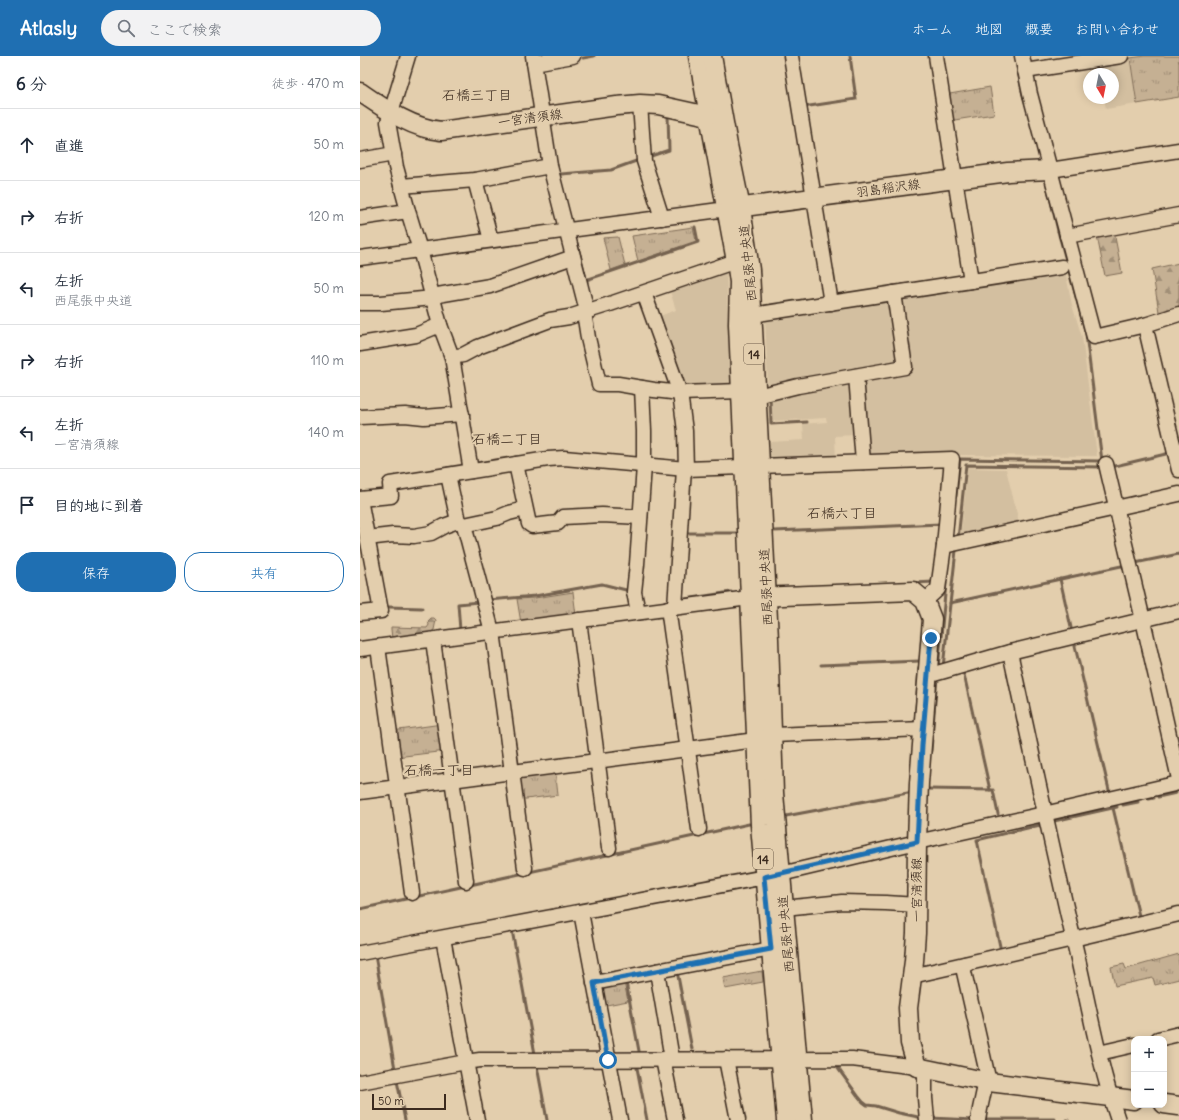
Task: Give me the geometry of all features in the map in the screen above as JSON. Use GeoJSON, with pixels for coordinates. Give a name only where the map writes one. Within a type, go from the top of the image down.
{"type":"FeatureCollection","features":[{"type":"Feature","properties":{"kind":"main road","name":"西尾張中央道"},"geometry":{"type":"LineString","coordinates":[[698,56],[708,116],[750,270],[752,315],[749,394],[752,466],[749,598],[764,737],[774,793],[778,852],[773,876],[771,949],[789,1059],[804,1120]]}},
{"type":"Feature","properties":{"kind":"main road","name":"西尾張中央道"},"geometry":{"type":"LineString","coordinates":[[712,56],[728,145],[734,209],[738,282],[738,324],[749,394]]}},
{"type":"Feature","properties":{"kind":"main road","name":"一宮清須線"},"geometry":{"type":"LineString","coordinates":[[360,92],[412,124],[429,130],[441,131],[640,104],[658,105],[708,116]]}},
{"type":"Feature","properties":{"kind":"main road","name":"羽島稲沢線"},"geometry":{"type":"LineString","coordinates":[[734,209],[955,178],[1008,172],[1050,170]]}},
{"type":"Feature","properties":{"kind":"main road","name":"西尾張中央道"},"geometry":{"type":"LineString","coordinates":[[752,466],[767,597],[764,737]]}},
{"type":"Feature","properties":{"kind":"main road"},"geometry":{"type":"LineString","coordinates":[[749,598],[913,591],[925,601]]}},
{"type":"Feature","properties":{"kind":"main road","name":"一宮清須線"},"geometry":{"type":"LineString","coordinates":[[921,1068],[910,1043],[908,1008],[916,933],[917,842],[923,728],[934,675],[932,619],[925,601]]}},
{"type":"Feature","properties":{"kind":"main road","name":"西尾張中央道"},"geometry":{"type":"LineString","coordinates":[[773,876],[784,908],[789,1059],[786,1120]]}},
{"type":"Feature","properties":{"kind":"main road"},"geometry":{"type":"LineString","coordinates":[[921,1068],[988,1081],[1131,1100]]}},
{"type":"Feature","properties":{"kind":"main road"},"geometry":{"type":"LineString","coordinates":[[1167,1104],[1179,1106]]}},
{"type":"Feature","properties":{"kind":"street"},"geometry":{"type":"LineString","coordinates":[[408,56],[388,122],[401,186],[440,325],[452,357],[471,471]]}},
{"type":"Feature","properties":{"kind":"street"},"geometry":{"type":"LineString","coordinates":[[573,56],[534,59],[550,166],[574,257],[586,312],[588,338],[599,384],[618,384],[680,392],[749,394],[905,367],[894,293]]}},
{"type":"Feature","properties":{"kind":"street"},"geometry":{"type":"LineString","coordinates":[[791,56],[831,303]]}},
{"type":"Feature","properties":{"kind":"street"},"geometry":{"type":"LineString","coordinates":[[936,56],[971,281]]}},
{"type":"Feature","properties":{"kind":"street"},"geometry":{"type":"LineString","coordinates":[[1022,56],[1094,337],[1145,325],[1179,314]]}},
{"type":"Feature","properties":{"kind":"street"},"geometry":{"type":"LineString","coordinates":[[1025,72],[1121,56]]}},
{"type":"Feature","properties":{"kind":"street"},"geometry":{"type":"LineString","coordinates":[[640,104],[644,161],[662,218]]}},
{"type":"Feature","properties":{"kind":"street"},"geometry":{"type":"LineString","coordinates":[[1050,170],[1179,150]]}},
{"type":"Feature","properties":{"kind":"street"},"geometry":{"type":"LineString","coordinates":[[360,160],[394,154]]}},
{"type":"Feature","properties":{"kind":"street"},"geometry":{"type":"LineString","coordinates":[[401,186],[475,180],[550,166]]}},
{"type":"Feature","properties":{"kind":"street"},"geometry":{"type":"LineString","coordinates":[[475,180],[491,240]]}},
{"type":"Feature","properties":{"kind":"street"},"geometry":{"type":"LineString","coordinates":[[360,258],[734,209]]}},
{"type":"Feature","properties":{"kind":"street"},"geometry":{"type":"LineString","coordinates":[[360,218],[408,211]]}},
{"type":"Feature","properties":{"kind":"street"},"geometry":{"type":"LineString","coordinates":[[1067,236],[1179,215]]}},
{"type":"Feature","properties":{"kind":"street"},"geometry":{"type":"LineString","coordinates":[[360,304],[433,297],[490,286],[574,257]]}},
{"type":"Feature","properties":{"kind":"street"},"geometry":{"type":"LineString","coordinates":[[452,357],[463,355],[478,347],[550,320],[586,312],[736,261]]}},
{"type":"Feature","properties":{"kind":"street"},"geometry":{"type":"LineString","coordinates":[[752,315],[1062,267]]}},
{"type":"Feature","properties":{"kind":"street"},"geometry":{"type":"LineString","coordinates":[[644,293],[680,392],[685,431],[685,469],[671,608],[699,829]]}},
{"type":"Feature","properties":{"kind":"street"},"geometry":{"type":"LineString","coordinates":[[360,344],[416,335],[440,325]]}},
{"type":"Feature","properties":{"kind":"street"},"geometry":{"type":"LineString","coordinates":[[1145,325],[1179,470]]}},
{"type":"Feature","properties":{"kind":"street"},"geometry":{"type":"LineString","coordinates":[[856,376],[863,462]]}},
{"type":"Feature","properties":{"kind":"street"},"geometry":{"type":"LineString","coordinates":[[638,612],[634,592],[644,466],[642,388]]}},
{"type":"Feature","properties":{"kind":"street"},"geometry":{"type":"LineString","coordinates":[[360,417],[405,415],[424,417],[462,414]]}},
{"type":"Feature","properties":{"kind":"street"},"geometry":{"type":"LineString","coordinates":[[360,613],[380,611],[360,499],[391,496],[390,484],[548,459],[564,458],[685,469],[952,459],[949,545],[938,589],[925,601]]}},
{"type":"Feature","properties":{"kind":"street"},"geometry":{"type":"LineString","coordinates":[[516,464],[529,524],[532,526],[558,523],[563,517],[602,515],[640,517]]}},
{"type":"Feature","properties":{"kind":"street"},"geometry":{"type":"LineString","coordinates":[[1106,464],[1179,779]]}},
{"type":"Feature","properties":{"kind":"street"},"geometry":{"type":"LineString","coordinates":[[448,475],[494,639],[525,868]]}},
{"type":"Feature","properties":{"kind":"street"},"geometry":{"type":"LineString","coordinates":[[949,545],[1179,494]]}},
{"type":"Feature","properties":{"kind":"street"},"geometry":{"type":"LineString","coordinates":[[367,538],[414,536],[431,533],[444,526],[498,518],[509,513],[526,509]]}},
{"type":"Feature","properties":{"kind":"street"},"geometry":{"type":"LineString","coordinates":[[360,649],[749,598]]}},
{"type":"Feature","properties":{"kind":"street"},"geometry":{"type":"LineString","coordinates":[[934,675],[1010,652],[1179,611]]}},
{"type":"Feature","properties":{"kind":"street"},"geometry":{"type":"LineString","coordinates":[[579,620],[609,848]]}},
{"type":"Feature","properties":{"kind":"street"},"geometry":{"type":"LineString","coordinates":[[433,640],[466,881]]}},
{"type":"Feature","properties":{"kind":"street"},"geometry":{"type":"LineString","coordinates":[[378,647],[412,893]]}},
{"type":"Feature","properties":{"kind":"street"},"geometry":{"type":"LineString","coordinates":[[1010,652],[1044,814],[1110,1096],[1118,1120]]}},
{"type":"Feature","properties":{"kind":"street"},"geometry":{"type":"LineString","coordinates":[[360,792],[688,749],[764,737],[923,728]]}},
{"type":"Feature","properties":{"kind":"street"},"geometry":{"type":"LineString","coordinates":[[360,953],[773,876],[1179,783]]}},
{"type":"Feature","properties":{"kind":"street"},"geometry":{"type":"LineString","coordinates":[[784,908],[842,902],[917,905]]}},
{"type":"Feature","properties":{"kind":"street"},"geometry":{"type":"LineString","coordinates":[[581,912],[620,1120]]}},
{"type":"Feature","properties":{"kind":"street"},"geometry":{"type":"LineString","coordinates":[[912,976],[1179,914]]}},
{"type":"Feature","properties":{"kind":"street"},"geometry":{"type":"LineString","coordinates":[[443,938],[477,1120]]}},
{"type":"Feature","properties":{"kind":"street"},"geometry":{"type":"LineString","coordinates":[[594,983],[771,949]]}},
{"type":"Feature","properties":{"kind":"street"},"geometry":{"type":"LineString","coordinates":[[965,964],[964,972],[988,1081],[978,1120]]}},
{"type":"Feature","properties":{"kind":"street"},"geometry":{"type":"LineString","coordinates":[[657,971],[675,1120]]}},
{"type":"Feature","properties":{"kind":"street"},"geometry":{"type":"LineString","coordinates":[[1167,1037],[1179,1034]]}},
{"type":"Feature","properties":{"kind":"street"},"geometry":{"type":"LineString","coordinates":[[1100,1053],[1131,1045]]}},
{"type":"Feature","properties":{"kind":"street"},"geometry":{"type":"LineString","coordinates":[[360,1082],[480,1060],[852,1058],[921,1068],[927,1120]]}},
{"type":"Feature","properties":{"kind":"street"},"geometry":{"type":"LineString","coordinates":[[726,1059],[738,1120]]}},
{"type":"Feature","properties":{"kind":"shaded area"},"geometry":{"type":"Polygon","coordinates":[[[1130,58],[1137,104],[1106,109],[1105,104],[1119,104],[1119,68],[1099,68],[1098,64],[1130,58]]]}},
{"type":"Feature","properties":{"kind":"shaded area"},"geometry":{"type":"Polygon","coordinates":[[[726,268],[731,387],[683,388],[657,317],[676,310],[669,288],[726,268]]]}},
{"type":"Feature","properties":{"kind":"shaded area"},"geometry":{"type":"Polygon","coordinates":[[[1065,270],[1072,305],[1082,337],[1097,456],[957,455],[870,459],[862,378],[909,371],[899,296],[1065,270]]]}},
{"type":"Feature","properties":{"kind":"shaded area"},"geometry":{"type":"Polygon","coordinates":[[[888,297],[902,363],[768,390],[765,317],[888,297]]]}},
{"type":"Feature","properties":{"kind":"shaded area"},"geometry":{"type":"Polygon","coordinates":[[[846,381],[854,387],[856,435],[835,436],[836,461],[770,463],[770,442],[804,440],[803,424],[827,422],[826,418],[772,421],[771,396],[846,381]]]}},
{"type":"Feature","properties":{"kind":"shaded area"},"geometry":{"type":"Polygon","coordinates":[[[968,468],[1006,469],[1020,526],[960,540],[968,468]]]}},
{"type":"Feature","properties":{"kind":"green space"},"geometry":{"type":"Polygon","coordinates":[[[1145,56],[1179,56],[1179,97],[1137,104],[1130,58],[1145,56]]]}},
{"type":"Feature","properties":{"kind":"green space"},"geometry":{"type":"Polygon","coordinates":[[[990,87],[994,114],[948,121],[944,95],[990,87]]]}},
{"type":"Feature","properties":{"kind":"green space"},"geometry":{"type":"Polygon","coordinates":[[[693,227],[696,241],[638,261],[632,236],[693,227]]]}},
{"type":"Feature","properties":{"kind":"green space"},"geometry":{"type":"Polygon","coordinates":[[[1114,232],[1122,273],[1105,276],[1097,236],[1114,232]]]}},
{"type":"Feature","properties":{"kind":"green space"},"geometry":{"type":"Polygon","coordinates":[[[618,237],[625,265],[611,270],[603,238],[618,237]]]}},
{"type":"Feature","properties":{"kind":"green space"},"geometry":{"type":"Polygon","coordinates":[[[1179,263],[1179,311],[1160,318],[1152,269],[1179,263]]]}},
{"type":"Feature","properties":{"kind":"green space"},"geometry":{"type":"Polygon","coordinates":[[[573,592],[576,615],[521,623],[517,599],[535,598],[573,592]]]}},
{"type":"Feature","properties":{"kind":"green space"},"geometry":{"type":"Polygon","coordinates":[[[431,618],[436,620],[434,630],[421,636],[392,639],[391,627],[427,628],[429,625],[428,621],[431,618]]]}},
{"type":"Feature","properties":{"kind":"green space"},"geometry":{"type":"Polygon","coordinates":[[[442,724],[446,751],[396,757],[392,731],[442,724]]]}},
{"type":"Feature","properties":{"kind":"green space"},"geometry":{"type":"Polygon","coordinates":[[[555,769],[558,795],[518,800],[517,774],[555,769]]]}},
{"type":"Feature","properties":{"kind":"green space"},"geometry":{"type":"Polygon","coordinates":[[[1179,954],[1179,979],[1155,985],[1153,978],[1115,986],[1111,967],[1124,964],[1126,969],[1179,954]]]}},
{"type":"Feature","properties":{"kind":"green space"},"geometry":{"type":"Polygon","coordinates":[[[762,971],[763,982],[725,989],[723,978],[762,971]]]}},
{"type":"Feature","properties":{"kind":"green space"},"geometry":{"type":"Polygon","coordinates":[[[624,982],[628,1001],[601,1006],[597,987],[624,982]]]}},
{"type":"Feature","properties":{"kind":"waterway"},"geometry":{"type":"LineString","coordinates":[[583,58],[594,56]]}},
{"type":"Feature","properties":{"kind":"waterway"},"geometry":{"type":"LineString","coordinates":[[803,107],[856,99],[850,56]]}},
{"type":"Feature","properties":{"kind":"waterway"},"geometry":{"type":"LineString","coordinates":[[1017,67],[1027,108]]}},
{"type":"Feature","properties":{"kind":"waterway"},"geometry":{"type":"LineString","coordinates":[[648,157],[669,150],[668,115]]}},
{"type":"Feature","properties":{"kind":"waterway"},"geometry":{"type":"LineString","coordinates":[[561,174],[611,170],[639,160]]}},
{"type":"Feature","properties":{"kind":"waterway"},"geometry":{"type":"LineString","coordinates":[[1045,177],[1058,231]]}},
{"type":"Feature","properties":{"kind":"waterway"},"geometry":{"type":"LineString","coordinates":[[586,280],[698,242],[695,227]]}},
{"type":"Feature","properties":{"kind":"waterway"},"geometry":{"type":"LineString","coordinates":[[956,496],[960,459],[1102,461],[1086,334],[1058,231],[1060,231]]}},
{"type":"Feature","properties":{"kind":"waterway"},"geometry":{"type":"LineString","coordinates":[[577,243],[587,282]]}},
{"type":"Feature","properties":{"kind":"waterway"},"geometry":{"type":"LineString","coordinates":[[770,397],[771,424],[807,422]]}},
{"type":"Feature","properties":{"kind":"waterway"},"geometry":{"type":"LineString","coordinates":[[1111,467],[1170,453]]}},
{"type":"Feature","properties":{"kind":"waterway"},"geometry":{"type":"LineString","coordinates":[[958,539],[966,465],[1103,467]]}},
{"type":"Feature","properties":{"kind":"waterway"},"geometry":{"type":"LineString","coordinates":[[774,531],[941,524],[941,526]]}},
{"type":"Feature","properties":{"kind":"waterway"},"geometry":{"type":"LineString","coordinates":[[684,533],[736,533]]}},
{"type":"Feature","properties":{"kind":"waterway"},"geometry":{"type":"LineString","coordinates":[[943,667],[956,550]]}},
{"type":"Feature","properties":{"kind":"waterway"},"geometry":{"type":"LineString","coordinates":[[1135,563],[1179,554]]}},
{"type":"Feature","properties":{"kind":"waterway"},"geometry":{"type":"LineString","coordinates":[[950,603],[1126,565]]}},
{"type":"Feature","properties":{"kind":"waterway"},"geometry":{"type":"LineString","coordinates":[[1060,579],[1072,632]]}},
{"type":"Feature","properties":{"kind":"waterway"},"geometry":{"type":"LineString","coordinates":[[914,583],[934,582]]}},
{"type":"Feature","properties":{"kind":"waterway"},"geometry":{"type":"LineString","coordinates":[[938,669],[946,583]]}},
{"type":"Feature","properties":{"kind":"waterway"},"geometry":{"type":"LineString","coordinates":[[488,600],[535,596],[602,584],[630,591]]}},
{"type":"Feature","properties":{"kind":"waterway"},"geometry":{"type":"LineString","coordinates":[[679,600],[731,592]]}},
{"type":"Feature","properties":{"kind":"waterway"},"geometry":{"type":"LineString","coordinates":[[458,630],[460,630],[458,604],[479,602]]}},
{"type":"Feature","properties":{"kind":"waterway"},"geometry":{"type":"LineString","coordinates":[[389,607],[422,608]]}},
{"type":"Feature","properties":{"kind":"waterway"},"geometry":{"type":"LineString","coordinates":[[920,661],[922,635]]}},
{"type":"Feature","properties":{"kind":"waterway"},"geometry":{"type":"LineString","coordinates":[[1072,642],[1074,642],[1109,790]]}},
{"type":"Feature","properties":{"kind":"waterway"},"geometry":{"type":"LineString","coordinates":[[821,665],[920,661]]}},
{"type":"Feature","properties":{"kind":"waterway"},"geometry":{"type":"LineString","coordinates":[[915,722],[919,667]]}},
{"type":"Feature","properties":{"kind":"waterway"},"geometry":{"type":"LineString","coordinates":[[963,670],[990,790]]}},
{"type":"Feature","properties":{"kind":"waterway"},"geometry":{"type":"LineString","coordinates":[[931,751],[937,677]]}},
{"type":"Feature","properties":{"kind":"waterway"},"geometry":{"type":"LineString","coordinates":[[913,740],[914,735]]}},
{"type":"Feature","properties":{"kind":"waterway"},"geometry":{"type":"LineString","coordinates":[[927,789],[993,790],[998,814]]}},
{"type":"Feature","properties":{"kind":"waterway"},"geometry":{"type":"LineString","coordinates":[[786,816],[913,792]]}},
{"type":"Feature","properties":{"kind":"waterway"},"geometry":{"type":"LineString","coordinates":[[1158,797],[1176,793]]}},
{"type":"Feature","properties":{"kind":"waterway"},"geometry":{"type":"LineString","coordinates":[[1149,799],[1154,798]]}},
{"type":"Feature","properties":{"kind":"waterway"},"geometry":{"type":"LineString","coordinates":[[1123,805],[1138,802]]}},
{"type":"Feature","properties":{"kind":"waterway"},"geometry":{"type":"LineString","coordinates":[[1054,821],[1117,807]]}},
{"type":"Feature","properties":{"kind":"waterway"},"geometry":{"type":"LineString","coordinates":[[1113,808],[1140,920]]}},
{"type":"Feature","properties":{"kind":"waterway"},"geometry":{"type":"LineString","coordinates":[[360,909],[749,824]]}},
{"type":"Feature","properties":{"kind":"waterway"},"geometry":{"type":"LineString","coordinates":[[1001,951],[977,840],[1040,825]]}},
{"type":"Feature","properties":{"kind":"waterway"},"geometry":{"type":"LineString","coordinates":[[512,930],[535,1054]]}},
{"type":"Feature","properties":{"kind":"waterway"},"geometry":{"type":"LineString","coordinates":[[375,955],[395,1069]]}},
{"type":"Feature","properties":{"kind":"waterway"},"geometry":{"type":"LineString","coordinates":[[677,971],[692,1049]]}},
{"type":"Feature","properties":{"kind":"waterway"},"geometry":{"type":"LineString","coordinates":[[626,982],[639,1051]]}},
{"type":"Feature","properties":{"kind":"waterway"},"geometry":{"type":"LineString","coordinates":[[537,1066],[547,1120]]}},
{"type":"Feature","properties":{"kind":"waterway"},"geometry":{"type":"LineString","coordinates":[[837,1067],[858,1096],[867,1105],[923,1118]]}},
{"type":"Feature","properties":{"kind":"waterway"},"geometry":{"type":"LineString","coordinates":[[637,1068],[647,1120]]}},
{"type":"Feature","properties":{"kind":"waterway"},"geometry":{"type":"LineString","coordinates":[[397,1081],[405,1120]]}},
{"type":"Feature","properties":{"kind":"waterway"},"geometry":{"type":"LineString","coordinates":[[930,1118],[974,1120]]}},
{"type":"Feature","properties":{"kind":"waterway"},"geometry":{"type":"LineString","coordinates":[[983,1119],[1055,1119]]}},
{"type":"Feature","properties":{"kind":"district","name":"石橋三丁目"},"geometry":{"type":"Point","coordinates":[477,95]}},
{"type":"Feature","properties":{"kind":"district","name":"石橋二丁目"},"geometry":{"type":"Point","coordinates":[507,439]}},
{"type":"Feature","properties":{"kind":"district","name":"石橋六丁目"},"geometry":{"type":"Point","coordinates":[842,513]}},
{"type":"Feature","properties":{"kind":"district","name":"石橋一丁目"},"geometry":{"type":"Point","coordinates":[439,770]}},
{"type":"Feature","properties":{"kind":"route"},"geometry":{"type":"LineString","coordinates":[[608,1060],[594,983],[771,949],[764,877],[917,842],[919,783],[931,638]]}}]}
